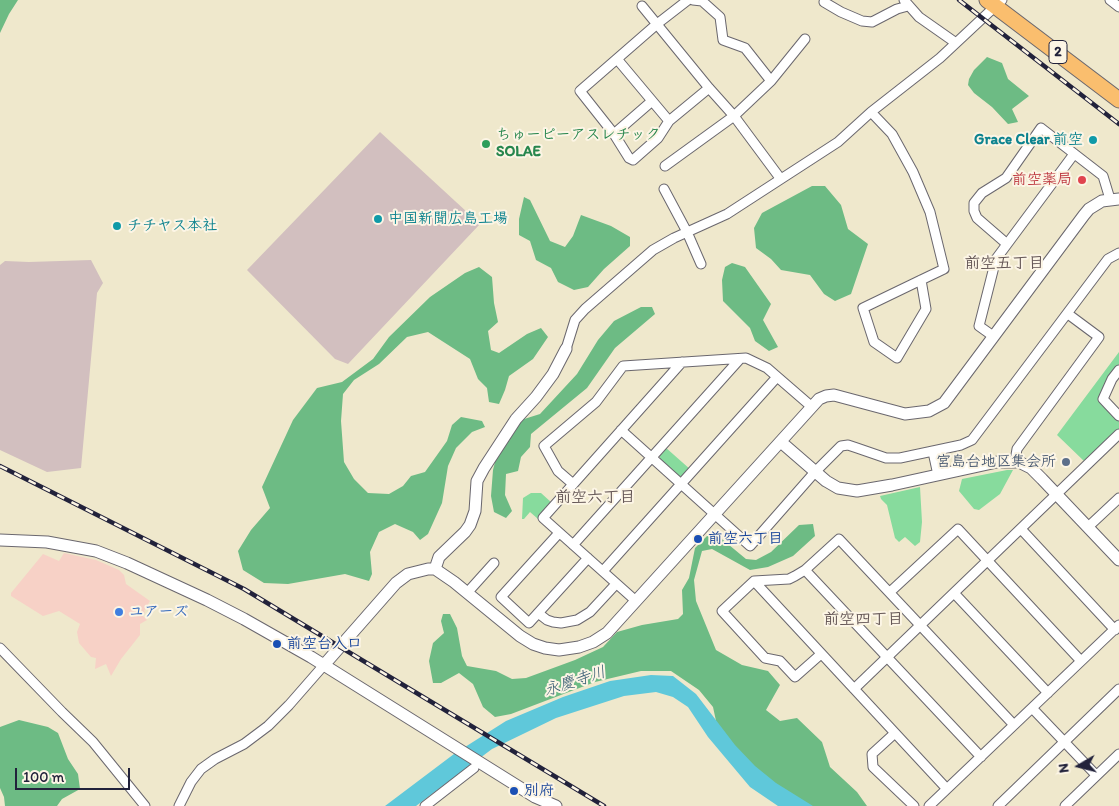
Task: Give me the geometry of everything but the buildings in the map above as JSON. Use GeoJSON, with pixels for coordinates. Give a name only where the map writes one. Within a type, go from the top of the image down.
{"type":"FeatureCollection","features":[{"type":"Feature","properties":{"kind":"highway","name":"2"},"geometry":{"type":"LineString","coordinates":[[998,1],[1119,88]]}},
{"type":"Feature","properties":{"kind":"highway","name":"2"},"geometry":{"type":"LineString","coordinates":[[998,1],[1119,100]]}},
{"type":"Feature","properties":{"kind":"street"},"geometry":{"type":"LineString","coordinates":[[688,0],[657,24],[580,91],[614,134],[629,158],[633,160],[658,138],[669,121],[710,88]]}},
{"type":"Feature","properties":{"kind":"street"},"geometry":{"type":"LineString","coordinates":[[694,0],[702,1],[720,17],[723,40],[745,48],[772,81]]}},
{"type":"Feature","properties":{"kind":"street"},"geometry":{"type":"LineString","coordinates":[[1110,0],[1119,7]]}},
{"type":"Feature","properties":{"kind":"street"},"geometry":{"type":"LineString","coordinates":[[435,569],[439,557],[470,525],[475,511],[477,481],[484,468],[516,419],[553,374],[566,349],[575,320],[596,298],[660,245],[727,214],[838,142],[871,112],[940,58],[998,1]]}},
{"type":"Feature","properties":{"kind":"street"},"geometry":{"type":"LineString","coordinates":[[824,2],[862,21],[872,22],[906,3],[919,17],[956,43]]}},
{"type":"Feature","properties":{"kind":"street"},"geometry":{"type":"LineString","coordinates":[[642,6],[734,116],[780,178]]}},
{"type":"Feature","properties":{"kind":"street"},"geometry":{"type":"LineString","coordinates":[[665,166],[734,116],[772,81],[805,39]]}},
{"type":"Feature","properties":{"kind":"street"},"geometry":{"type":"LineString","coordinates":[[618,58],[669,121]]}},
{"type":"Feature","properties":{"kind":"street"},"geometry":{"type":"LineString","coordinates":[[614,134],[652,101]]}},
{"type":"Feature","properties":{"kind":"street"},"geometry":{"type":"LineString","coordinates":[[871,112],[892,134],[913,172],[930,212],[944,269],[921,280],[863,308],[874,342],[897,358],[926,309],[921,280]]}},
{"type":"Feature","properties":{"kind":"street"},"geometry":{"type":"LineString","coordinates":[[179,806],[191,782],[201,768],[244,744],[268,726],[290,705],[402,578],[414,571],[435,569],[526,641],[559,650],[586,645],[602,637],[812,407],[826,396],[834,395],[905,414],[929,411],[944,403],[1084,215],[1095,205],[1115,199],[1103,176],[1041,128],[1006,178],[978,197],[974,203],[974,211],[977,218],[1007,244]]}},
{"type":"Feature","properties":{"kind":"street"},"geometry":{"type":"LineString","coordinates":[[993,336],[979,326],[996,259],[1074,154]]}},
{"type":"Feature","properties":{"kind":"street"},"geometry":{"type":"LineString","coordinates":[[664,189],[687,232],[701,264]]}},
{"type":"Feature","properties":{"kind":"street"},"geometry":{"type":"LineString","coordinates":[[622,430],[750,546],[815,472],[841,446],[848,445],[886,458],[894,458],[933,452],[961,445],[972,440],[1108,259],[1119,253]]}},
{"type":"Feature","properties":{"kind":"street"},"geometry":{"type":"LineString","coordinates":[[1015,461],[1017,449],[1099,337],[1068,314]]}},
{"type":"Feature","properties":{"kind":"street"},"geometry":{"type":"LineString","coordinates":[[573,484],[558,470],[544,446],[596,402],[623,366],[739,360],[746,358],[767,368],[812,407]]}},
{"type":"Feature","properties":{"kind":"street"},"geometry":{"type":"LineString","coordinates":[[573,545],[739,360]]}},
{"type":"Feature","properties":{"kind":"street"},"geometry":{"type":"LineString","coordinates":[[636,601],[543,518],[682,362]]}},
{"type":"Feature","properties":{"kind":"street"},"geometry":{"type":"LineString","coordinates":[[1119,370],[1112,379],[1104,399],[1119,416]]}},
{"type":"Feature","properties":{"kind":"street"},"geometry":{"type":"LineString","coordinates":[[603,571],[777,377]]}},
{"type":"Feature","properties":{"kind":"street"},"geometry":{"type":"LineString","coordinates":[[854,690],[1119,434]]}},
{"type":"Feature","properties":{"kind":"street"},"geometry":{"type":"LineString","coordinates":[[781,442],[826,481],[838,488],[857,491],[997,462],[1015,461],[1031,468],[1119,560]]}},
{"type":"Feature","properties":{"kind":"street"},"geometry":{"type":"LineString","coordinates":[[933,452],[938,475]]}},
{"type":"Feature","properties":{"kind":"street"},"geometry":{"type":"LineString","coordinates":[[1088,527],[1119,498]]}},
{"type":"Feature","properties":{"kind":"street"},"geometry":{"type":"LineString","coordinates":[[890,592],[958,529],[1081,661]]}},
{"type":"Feature","properties":{"kind":"street"},"geometry":{"type":"LineString","coordinates":[[929,806],[1117,627],[1021,529]]}},
{"type":"Feature","properties":{"kind":"street"},"geometry":{"type":"LineString","coordinates":[[560,533],[501,597],[529,623],[588,558]]}},
{"type":"Feature","properties":{"kind":"street"},"geometry":{"type":"LineString","coordinates":[[821,654],[795,677],[780,661],[765,658],[722,610],[754,581],[789,579],[805,570],[839,539],[1014,726]]}},
{"type":"Feature","properties":{"kind":"street"},"geometry":{"type":"LineString","coordinates":[[0,540],[65,544],[112,557],[226,609],[324,665],[456,747],[478,766],[535,797],[556,806]]}},
{"type":"Feature","properties":{"kind":"street"},"geometry":{"type":"LineString","coordinates":[[467,593],[494,563]]}},
{"type":"Feature","properties":{"kind":"street"},"geometry":{"type":"LineString","coordinates":[[805,570],[981,756]]}},
{"type":"Feature","properties":{"kind":"street"},"geometry":{"type":"LineString","coordinates":[[754,581],[947,789]]}},
{"type":"Feature","properties":{"kind":"street"},"geometry":{"type":"LineString","coordinates":[[538,614],[546,620],[554,622],[561,623],[577,620],[590,612],[616,584]]}},
{"type":"Feature","properties":{"kind":"street"},"geometry":{"type":"LineString","coordinates":[[954,593],[1048,693]]}},
{"type":"Feature","properties":{"kind":"street"},"geometry":{"type":"LineString","coordinates":[[2,655],[94,742],[145,806]]}},
{"type":"Feature","properties":{"kind":"street"},"geometry":{"type":"LineString","coordinates":[[998,806],[1119,689]]}},
{"type":"Feature","properties":{"kind":"street"},"geometry":{"type":"LineString","coordinates":[[1032,708],[1096,775]]}},
{"type":"Feature","properties":{"kind":"street"},"geometry":{"type":"LineString","coordinates":[[895,733],[872,754],[873,767],[914,806]]}},
{"type":"Feature","properties":{"kind":"street"},"geometry":{"type":"LineString","coordinates":[[1065,806],[1119,754]]}},
{"type":"Feature","properties":{"kind":"street"},"geometry":{"type":"LineString","coordinates":[[425,806],[478,766]]}},
{"type":"Feature","properties":{"kind":"street"},"geometry":{"type":"LineString","coordinates":[[1072,799],[1080,806]]}},
{"type":"Feature","properties":{"kind":"shaded area"},"geometry":{"type":"Polygon","coordinates":[[[380,132],[480,224],[348,364],[335,359],[247,270],[380,132]]]}},
{"type":"Feature","properties":{"kind":"shaded area"},"geometry":{"type":"Polygon","coordinates":[[[91,260],[103,283],[97,293],[81,468],[47,472],[0,450],[0,265],[5,261],[91,260]]]}},
{"type":"Feature","properties":{"kind":"shaded area"},"geometry":{"type":"Polygon","coordinates":[[[64,553],[96,560],[119,570],[124,575],[126,584],[150,601],[143,616],[147,620],[140,624],[140,635],[121,659],[111,676],[106,664],[95,669],[96,658],[91,657],[79,643],[77,632],[80,624],[59,611],[43,616],[11,596],[11,593],[43,554],[59,561],[64,553]]]}},
{"type":"Feature","properties":{"kind":"green space"},"geometry":{"type":"Polygon","coordinates":[[[0,0],[18,0],[0,33],[0,0]]]}},
{"type":"Feature","properties":{"kind":"green space"},"geometry":{"type":"Polygon","coordinates":[[[987,57],[1002,63],[1008,79],[1029,96],[1012,109],[1018,122],[1008,124],[992,107],[974,93],[968,85],[974,70],[987,57]]]}},
{"type":"Feature","properties":{"kind":"green space"},"geometry":{"type":"Polygon","coordinates":[[[812,186],[825,186],[841,205],[848,229],[868,244],[851,294],[835,301],[824,294],[810,275],[781,270],[771,259],[756,248],[754,228],[762,213],[812,186]]]}},
{"type":"Feature","properties":{"kind":"green space"},"geometry":{"type":"Polygon","coordinates":[[[524,197],[530,200],[550,241],[565,247],[573,236],[581,215],[611,226],[630,237],[630,246],[604,269],[588,287],[574,290],[558,282],[551,268],[536,260],[530,241],[519,235],[519,219],[524,197]]]}},
{"type":"Feature","properties":{"kind":"green space"},"geometry":{"type":"Polygon","coordinates":[[[732,263],[745,267],[771,304],[763,320],[778,347],[769,351],[755,341],[750,328],[723,301],[722,280],[725,267],[732,263]]]}},
{"type":"Feature","properties":{"kind":"green space"},"geometry":{"type":"Polygon","coordinates":[[[479,267],[492,277],[498,322],[488,331],[491,350],[499,353],[527,334],[541,328],[548,337],[533,359],[509,376],[499,404],[489,402],[487,388],[478,379],[470,359],[428,332],[407,337],[379,364],[354,380],[343,394],[341,421],[344,462],[354,479],[368,493],[389,494],[403,486],[411,476],[425,472],[447,441],[452,425],[461,417],[482,421],[485,427],[472,432],[456,448],[448,466],[442,503],[428,534],[420,540],[413,532],[395,524],[379,532],[370,552],[372,574],[369,581],[345,574],[288,584],[264,583],[243,570],[238,551],[251,530],[270,508],[262,487],[293,420],[317,388],[342,382],[373,359],[389,337],[430,297],[465,273],[479,267]]]}},
{"type":"Feature","properties":{"kind":"green space"},"geometry":{"type":"Polygon","coordinates":[[[641,307],[652,307],[655,314],[615,348],[587,388],[531,434],[530,447],[521,457],[518,471],[506,474],[505,495],[512,511],[506,518],[494,512],[491,496],[493,470],[497,454],[521,420],[540,414],[577,374],[598,340],[614,321],[641,307]]]}},
{"type":"Feature","properties":{"kind":"green space"},"geometry":{"type":"Polygon","coordinates":[[[1119,352],[1119,364],[1109,377],[1100,400],[1119,421],[1119,429],[1085,462],[1057,435],[1119,352]]]}},
{"type":"Feature","properties":{"kind":"green space"},"geometry":{"type":"Polygon","coordinates":[[[665,447],[691,470],[685,476],[679,476],[660,459],[660,454],[665,447]]]}},
{"type":"Feature","properties":{"kind":"green space"},"geometry":{"type":"Polygon","coordinates":[[[1013,470],[1000,494],[979,510],[974,509],[959,491],[962,479],[1013,470]]]}},
{"type":"Feature","properties":{"kind":"green space"},"geometry":{"type":"Polygon","coordinates":[[[920,487],[922,522],[920,542],[915,546],[905,537],[899,542],[895,538],[887,505],[880,496],[920,487]]]}},
{"type":"Feature","properties":{"kind":"green space"},"geometry":{"type":"Polygon","coordinates":[[[531,493],[541,493],[552,503],[538,519],[530,512],[522,519],[523,498],[531,493]]]}},
{"type":"Feature","properties":{"kind":"green space"},"geometry":{"type":"Polygon","coordinates":[[[813,524],[815,536],[793,556],[768,567],[750,570],[712,549],[702,551],[694,580],[696,601],[716,650],[742,665],[768,671],[780,685],[766,710],[780,721],[797,718],[822,742],[830,767],[857,792],[867,806],[803,806],[721,744],[713,707],[699,690],[671,671],[641,671],[595,682],[511,714],[495,717],[483,707],[473,684],[459,673],[441,683],[433,683],[429,661],[433,643],[444,633],[441,621],[443,614],[450,614],[457,628],[462,656],[467,666],[496,671],[512,679],[526,678],[575,660],[603,647],[617,632],[642,625],[678,619],[683,614],[682,590],[689,578],[695,548],[707,536],[717,535],[746,559],[756,560],[771,552],[799,525],[813,524]]]}},
{"type":"Feature","properties":{"kind":"green space"},"geometry":{"type":"Polygon","coordinates":[[[19,720],[48,727],[58,733],[68,759],[78,774],[80,789],[62,799],[57,806],[5,806],[0,788],[0,727],[19,720]]]}},
{"type":"Feature","properties":{"kind":"water"},"geometry":{"type":"Polygon","coordinates":[[[651,675],[673,676],[696,694],[735,745],[755,766],[776,783],[813,806],[778,806],[750,787],[708,737],[688,707],[673,697],[656,692],[624,696],[556,718],[492,749],[416,806],[385,806],[454,754],[506,721],[563,697],[610,681],[651,675]]]}},
{"type":"Feature","properties":{"kind":"railway"},"geometry":{"type":"LineString","coordinates":[[959,0],[1119,124]]}},
{"type":"Feature","properties":{"kind":"railway"},"geometry":{"type":"LineString","coordinates":[[0,466],[244,589],[604,806]]}},
{"type":"Feature","properties":{"kind":"place","name":"Grace Clear 前空"},"geometry":{"type":"Point","coordinates":[1093,140]}},
{"type":"Feature","properties":{"kind":"place","name":"ちゅーピーアスレチック SOLAE"},"geometry":{"type":"Point","coordinates":[486,144]}},
{"type":"Feature","properties":{"kind":"place","name":"前空薬局"},"geometry":{"type":"Point","coordinates":[1082,180]}},
{"type":"Feature","properties":{"kind":"place","name":"中国新聞広島工場"},"geometry":{"type":"Point","coordinates":[378,219]}},
{"type":"Feature","properties":{"kind":"place","name":"チチヤス本社"},"geometry":{"type":"Point","coordinates":[117,226]}},
{"type":"Feature","properties":{"kind":"place","name":"宮島台地区集会所"},"geometry":{"type":"Point","coordinates":[1066,462]}},
{"type":"Feature","properties":{"kind":"place","name":"前空六丁目"},"geometry":{"type":"Point","coordinates":[698,539]}},
{"type":"Feature","properties":{"kind":"place","name":"ユアーズ"},"geometry":{"type":"Point","coordinates":[119,612]}},
{"type":"Feature","properties":{"kind":"place","name":"前空台入口"},"geometry":{"type":"Point","coordinates":[277,644]}},
{"type":"Feature","properties":{"kind":"place","name":"別府"},"geometry":{"type":"Point","coordinates":[514,791]}},
{"type":"Feature","properties":{"kind":"district","name":"前空五丁目"},"geometry":{"type":"Point","coordinates":[1004,264]}},
{"type":"Feature","properties":{"kind":"district","name":"前空六丁目"},"geometry":{"type":"Point","coordinates":[595,498]}},
{"type":"Feature","properties":{"kind":"district","name":"前空四丁目"},"geometry":{"type":"Point","coordinates":[863,620]}},
{"type":"Feature","properties":{"kind":"water label","name":"永慶寺川"},"geometry":{"type":"Point","coordinates":[575,682]}}]}
